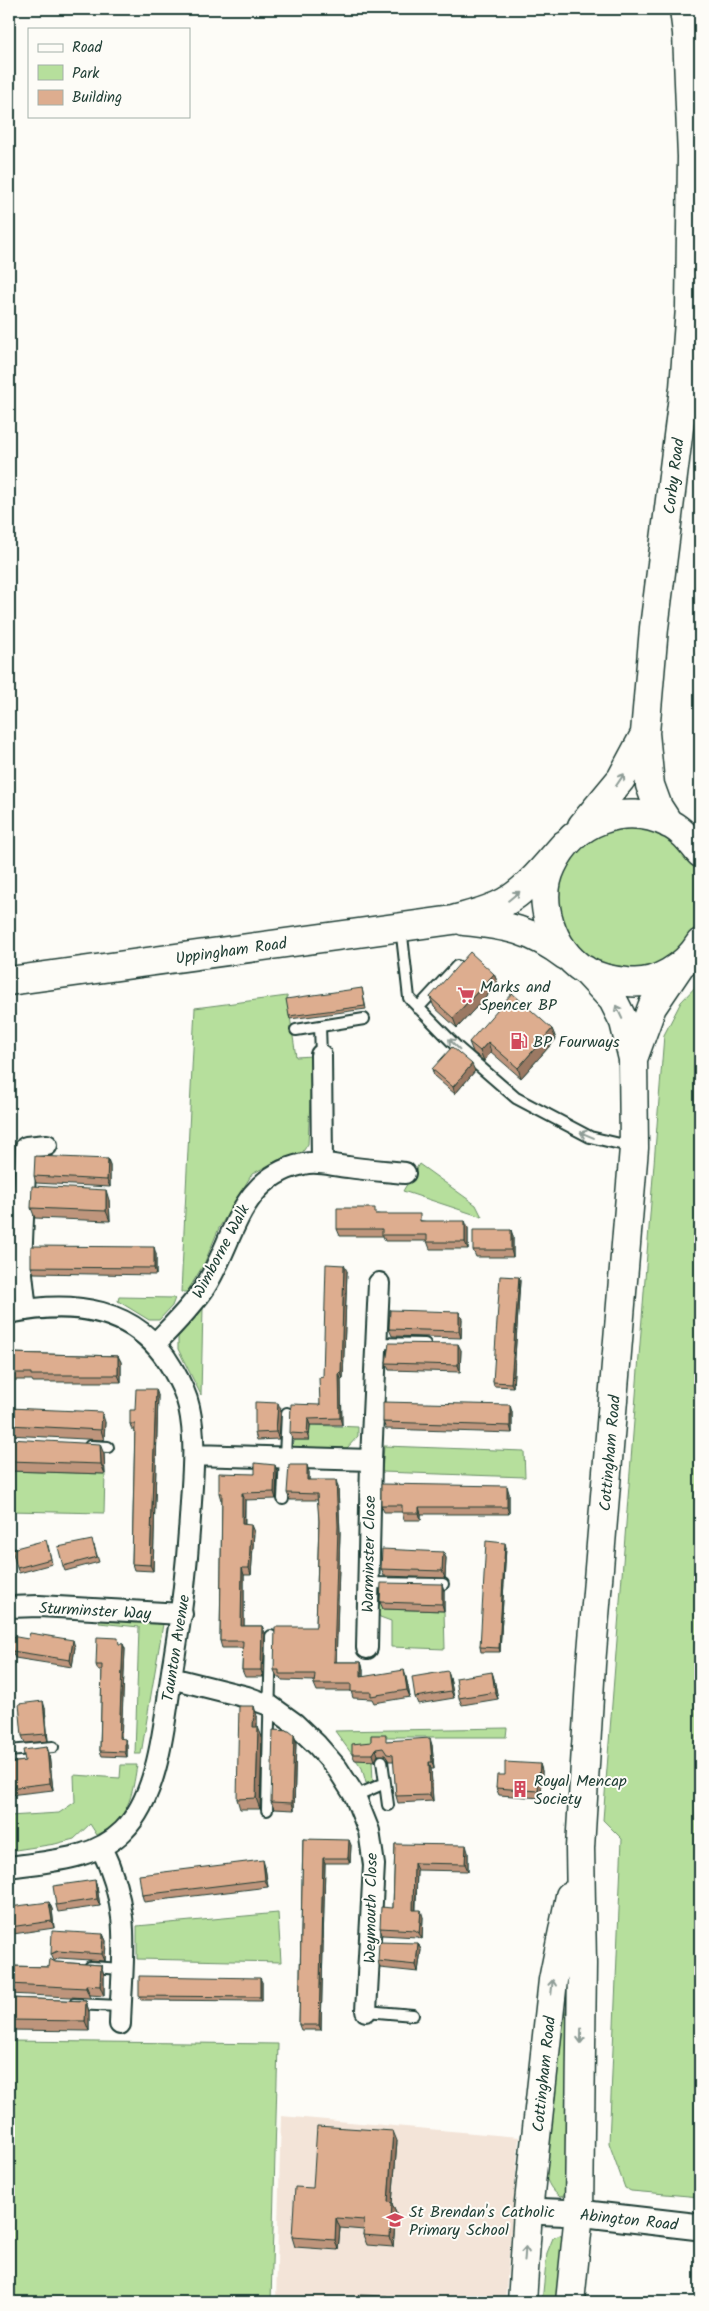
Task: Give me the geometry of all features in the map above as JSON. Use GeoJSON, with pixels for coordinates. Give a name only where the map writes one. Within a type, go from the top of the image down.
{"type":"FeatureCollection","features":[{"type":"Feature","properties":{"kind":"highway","name":"Corby Road"},"geometry":{"type":"LineString","coordinates":[[684,9],[688,33],[692,157],[690,308],[684,388],[654,628],[645,733],[650,785],[658,807],[688,839]]}},
{"type":"Feature","properties":{"kind":"highway","name":"Corby Road"},"geometry":{"type":"LineString","coordinates":[[571,838],[621,779],[645,733]]}},
{"type":"Feature","properties":{"kind":"highway"},"geometry":{"type":"LineString","coordinates":[[688,839],[647,816],[622,814],[599,820],[571,838],[551,867],[545,893],[548,918],[558,943],[580,967],[608,980],[632,983],[657,978],[693,952]]}},
{"type":"Feature","properties":{"kind":"highway","name":"Uppingham Road"},"geometry":{"type":"LineString","coordinates":[[9,981],[453,920],[490,909],[507,901],[531,881],[571,838]]}},
{"type":"Feature","properties":{"kind":"highway","name":"Uppingham Road"},"geometry":{"type":"LineString","coordinates":[[453,920],[517,928],[544,940],[580,967]]}},
{"type":"Feature","properties":{"kind":"highway","name":"Cottingham Road"},"geometry":{"type":"LineString","coordinates":[[633,1059],[652,1007],[693,952]]}},
{"type":"Feature","properties":{"kind":"highway","name":"Cottingham Road"},"geometry":{"type":"LineString","coordinates":[[570,2302],[579,2213],[582,1964],[580,1848],[592,1654],[634,1148],[633,1059],[619,1010],[605,990],[580,967]]}},
{"type":"Feature","properties":{"kind":"highway","name":"Cottingham Road"},"geometry":{"type":"LineString","coordinates":[[522,2302],[528,2211],[552,1980],[580,1848]]}},
{"type":"Feature","properties":{"kind":"street"},"geometry":{"type":"LineString","coordinates":[[320,1055],[322,1163]]}},
{"type":"Feature","properties":{"kind":"street"},"geometry":{"type":"LineString","coordinates":[[17,1311],[28,1189],[26,1147],[48,1145]]}},
{"type":"Feature","properties":{"kind":"street","name":"Wimborne Walk"},"geometry":{"type":"LineString","coordinates":[[155,1344],[205,1287],[240,1212],[251,1194],[263,1182],[302,1164],[322,1163],[405,1173]]}},
{"type":"Feature","properties":{"kind":"street","name":"Warminster Close"},"geometry":{"type":"LineString","coordinates":[[367,1648],[371,1460],[379,1283]]}},
{"type":"Feature","properties":{"kind":"street","name":"Taunton Avenue"},"geometry":{"type":"LineString","coordinates":[[9,1867],[87,1853],[101,1847],[123,1831],[135,1817],[145,1798],[157,1760],[182,1614],[187,1570],[194,1455],[189,1406],[181,1384],[168,1360],[155,1344],[141,1332],[121,1320],[98,1311],[70,1307],[17,1311]]}},
{"type":"Feature","properties":{"kind":"street"},"geometry":{"type":"LineString","coordinates":[[194,1455],[371,1460]]}},
{"type":"Feature","properties":{"kind":"street","name":"Sturminster Way"},"geometry":{"type":"LineString","coordinates":[[9,1607],[39,1606],[182,1614]]}},
{"type":"Feature","properties":{"kind":"street","name":"Weymouth Close"},"geometry":{"type":"LineString","coordinates":[[171,1678],[247,1697],[269,1706],[294,1723],[317,1745],[337,1768],[354,1796],[369,1831],[374,1866],[374,1942],[366,2012]]}},
{"type":"Feature","properties":{"kind":"street"},"geometry":{"type":"LineString","coordinates":[[101,1847],[110,1866],[121,1903],[124,1933],[124,1969],[120,2015]]}},
{"type":"Feature","properties":{"kind":"street","name":"Abington Road"},"geometry":{"type":"LineString","coordinates":[[528,2211],[579,2213],[700,2227]]}},
{"type":"Feature","properties":{"kind":"lane"},"geometry":{"type":"LineString","coordinates":[[401,926],[409,998],[456,1046],[516,1098],[590,1137],[634,1148]]}},
{"type":"Feature","properties":{"kind":"lane"},"geometry":{"type":"LineString","coordinates":[[418,1008],[457,966]]}},
{"type":"Feature","properties":{"kind":"lane"},"geometry":{"type":"LineString","coordinates":[[296,1030],[364,1019]]}},
{"type":"Feature","properties":{"kind":"lane"},"geometry":{"type":"LineString","coordinates":[[320,1026],[320,1055]]}},
{"type":"Feature","properties":{"kind":"lane"},"geometry":{"type":"LineString","coordinates":[[376,1343],[431,1344]]}},
{"type":"Feature","properties":{"kind":"lane"},"geometry":{"type":"LineString","coordinates":[[282,1499],[287,1412]]}},
{"type":"Feature","properties":{"kind":"lane"},"geometry":{"type":"LineString","coordinates":[[78,1445],[108,1447]]}},
{"type":"Feature","properties":{"kind":"lane"},"geometry":{"type":"LineString","coordinates":[[368,1583],[443,1584]]}},
{"type":"Feature","properties":{"kind":"lane"},"geometry":{"type":"LineString","coordinates":[[267,1810],[271,1636]]}},
{"type":"Feature","properties":{"kind":"lane"},"geometry":{"type":"LineString","coordinates":[[9,1751],[52,1748]]}},
{"type":"Feature","properties":{"kind":"lane"},"geometry":{"type":"LineString","coordinates":[[382,1761],[388,1805]]}},
{"type":"Feature","properties":{"kind":"lane"},"geometry":{"type":"LineString","coordinates":[[354,1796],[385,1783]]}},
{"type":"Feature","properties":{"kind":"lane"},"geometry":{"type":"LineString","coordinates":[[78,1966],[124,1969]]}},
{"type":"Feature","properties":{"kind":"lane"},"geometry":{"type":"LineString","coordinates":[[65,2003],[120,2015]]}},
{"type":"Feature","properties":{"kind":"lane"},"geometry":{"type":"LineString","coordinates":[[366,2012],[413,2015]]}},
{"type":"Feature","properties":{"kind":"shaded area","name":"St Brendan's Catholic Primary School"},"geometry":{"type":"Polygon","coordinates":[[[281,2116],[519,2137],[505,2302],[276,2302],[281,2116]]]}},
{"type":"Feature","properties":{"kind":"green space"},"geometry":{"type":"Polygon","coordinates":[[[630,826],[657,832],[670,838],[681,847],[690,858],[696,871],[702,898],[696,925],[690,938],[681,949],[670,958],[657,964],[630,970],[603,964],[590,958],[579,949],[570,938],[564,925],[558,898],[564,871],[570,858],[579,847],[590,838],[603,832],[630,826]]]}},
{"type":"Feature","properties":{"kind":"green space"},"geometry":{"type":"Polygon","coordinates":[[[700,982],[700,2197],[631,2191],[625,2188],[609,2143],[622,1839],[603,1820],[664,1035],[681,1002],[700,982]]]}},
{"type":"Feature","properties":{"kind":"green space"},"geometry":{"type":"Polygon","coordinates":[[[287,996],[296,1057],[312,1056],[308,1144],[302,1153],[278,1160],[252,1174],[219,1228],[204,1264],[187,1292],[181,1292],[195,1008],[287,996]]]}},
{"type":"Feature","properties":{"kind":"green space"},"geometry":{"type":"Polygon","coordinates":[[[419,1164],[476,1205],[482,1217],[403,1191],[419,1164]]]}},
{"type":"Feature","properties":{"kind":"green space"},"geometry":{"type":"Polygon","coordinates":[[[119,1297],[175,1298],[172,1306],[159,1320],[149,1320],[118,1301],[119,1297]]]}},
{"type":"Feature","properties":{"kind":"green space"},"geometry":{"type":"Polygon","coordinates":[[[203,1308],[201,1395],[178,1349],[178,1337],[203,1308]]]}},
{"type":"Feature","properties":{"kind":"green space"},"geometry":{"type":"Polygon","coordinates":[[[310,1425],[358,1427],[358,1436],[347,1448],[290,1448],[295,1440],[309,1440],[310,1425]]]}},
{"type":"Feature","properties":{"kind":"green space"},"geometry":{"type":"Polygon","coordinates":[[[384,1446],[524,1451],[525,1477],[382,1472],[384,1446]]]}},
{"type":"Feature","properties":{"kind":"green space"},"geometry":{"type":"Polygon","coordinates":[[[9,1471],[105,1474],[104,1513],[9,1511],[9,1471]]]}},
{"type":"Feature","properties":{"kind":"green space"},"geometry":{"type":"Polygon","coordinates":[[[379,1593],[383,1594],[383,1609],[444,1611],[445,1649],[391,1647],[391,1621],[380,1617],[378,1613],[379,1593]]]}},
{"type":"Feature","properties":{"kind":"green space"},"geometry":{"type":"Polygon","coordinates":[[[100,1619],[163,1624],[141,1754],[135,1754],[139,1627],[99,1623],[100,1619]]]}},
{"type":"Feature","properties":{"kind":"green space"},"geometry":{"type":"Polygon","coordinates":[[[507,1728],[506,1737],[371,1737],[373,1782],[366,1783],[362,1768],[335,1731],[507,1728]]]}},
{"type":"Feature","properties":{"kind":"green space"},"geometry":{"type":"Polygon","coordinates":[[[121,1765],[137,1765],[131,1797],[122,1814],[108,1829],[97,1835],[90,1824],[74,1839],[9,1851],[9,1816],[59,1813],[75,1802],[74,1775],[120,1778],[121,1765]]]}},
{"type":"Feature","properties":{"kind":"green space"},"geometry":{"type":"Polygon","coordinates":[[[278,1913],[281,1962],[137,1959],[137,1926],[278,1913]]]}},
{"type":"Feature","properties":{"kind":"green space"},"geometry":{"type":"Polygon","coordinates":[[[568,1998],[566,2193],[560,2197],[549,2183],[544,2166],[557,2064],[568,1998]]]}},
{"type":"Feature","properties":{"kind":"green space"},"geometry":{"type":"Polygon","coordinates":[[[9,2041],[278,2044],[271,2302],[9,2302],[9,2041]]]}},
{"type":"Feature","properties":{"kind":"green space"},"geometry":{"type":"Polygon","coordinates":[[[560,2235],[562,2238],[557,2302],[542,2302],[547,2253],[553,2238],[560,2235]]]}},
{"type":"Feature","properties":{"kind":"building","name":"Marks and Spencer BP"},"geometry":{"type":"Polygon","coordinates":[[[470,952],[494,974],[453,1018],[430,997],[470,952]]]}},
{"type":"Feature","properties":{"kind":"building"},"geometry":{"type":"Polygon","coordinates":[[[362,988],[365,1006],[289,1016],[286,999],[362,988]]]}},
{"type":"Feature","properties":{"kind":"building","name":"BP Fourways"},"geometry":{"type":"Polygon","coordinates":[[[512,993],[552,1029],[518,1068],[488,1042],[480,1051],[469,1042],[512,993]]]}},
{"type":"Feature","properties":{"kind":"building"},"geometry":{"type":"Polygon","coordinates":[[[452,1047],[472,1064],[453,1087],[432,1069],[452,1047]]]}},
{"type":"Feature","properties":{"kind":"building"},"geometry":{"type":"Polygon","coordinates":[[[35,1156],[108,1159],[107,1180],[34,1176],[35,1156]]]}},
{"type":"Feature","properties":{"kind":"building"},"geometry":{"type":"Polygon","coordinates":[[[32,1186],[106,1190],[106,1211],[31,1208],[32,1186]]]}},
{"type":"Feature","properties":{"kind":"building"},"geometry":{"type":"Polygon","coordinates":[[[337,1208],[375,1208],[375,1214],[420,1214],[420,1221],[465,1221],[465,1242],[427,1242],[427,1235],[382,1235],[382,1229],[337,1229],[337,1208]]]}},
{"type":"Feature","properties":{"kind":"building"},"geometry":{"type":"Polygon","coordinates":[[[473,1230],[511,1230],[511,1250],[473,1250],[473,1230]]]}},
{"type":"Feature","properties":{"kind":"building"},"geometry":{"type":"Polygon","coordinates":[[[31,1246],[154,1247],[154,1268],[31,1267],[31,1246]]]}},
{"type":"Feature","properties":{"kind":"building"},"geometry":{"type":"Polygon","coordinates":[[[326,1264],[344,1265],[341,1373],[339,1373],[340,1418],[308,1419],[307,1434],[290,1433],[291,1404],[320,1405],[319,1378],[323,1377],[326,1264]]]}},
{"type":"Feature","properties":{"kind":"building"},"geometry":{"type":"Polygon","coordinates":[[[500,1276],[519,1277],[511,1383],[493,1382],[500,1276]]]}},
{"type":"Feature","properties":{"kind":"building"},"geometry":{"type":"Polygon","coordinates":[[[390,1310],[459,1312],[459,1331],[389,1329],[390,1310]]]}},
{"type":"Feature","properties":{"kind":"building"},"geometry":{"type":"Polygon","coordinates":[[[389,1343],[458,1344],[458,1365],[386,1363],[389,1343]]]}},
{"type":"Feature","properties":{"kind":"building"},"geometry":{"type":"Polygon","coordinates":[[[9,1353],[118,1356],[118,1375],[31,1375],[31,1373],[9,1373],[9,1353]]]}},
{"type":"Feature","properties":{"kind":"building"},"geometry":{"type":"Polygon","coordinates":[[[136,1389],[156,1389],[150,1565],[132,1564],[135,1424],[130,1424],[130,1410],[135,1410],[136,1389]]]}},
{"type":"Feature","properties":{"kind":"building"},"geometry":{"type":"Polygon","coordinates":[[[255,1402],[278,1403],[276,1432],[255,1433],[255,1402]]]}},
{"type":"Feature","properties":{"kind":"building"},"geometry":{"type":"Polygon","coordinates":[[[383,1402],[510,1405],[510,1426],[383,1422],[383,1402]]]}},
{"type":"Feature","properties":{"kind":"building"},"geometry":{"type":"Polygon","coordinates":[[[9,1408],[102,1412],[101,1430],[9,1425],[9,1408]]]}},
{"type":"Feature","properties":{"kind":"building"},"geometry":{"type":"Polygon","coordinates":[[[9,1439],[100,1444],[101,1464],[9,1461],[9,1439]]]}},
{"type":"Feature","properties":{"kind":"building"},"geometry":{"type":"Polygon","coordinates":[[[255,1463],[275,1465],[274,1492],[242,1493],[242,1524],[251,1525],[249,1568],[242,1568],[241,1626],[262,1626],[261,1670],[242,1670],[243,1641],[220,1641],[222,1493],[219,1493],[219,1473],[255,1474],[255,1463]]]}},
{"type":"Feature","properties":{"kind":"building"},"geometry":{"type":"Polygon","coordinates":[[[289,1465],[307,1465],[307,1480],[336,1480],[338,1526],[334,1662],[361,1662],[361,1677],[404,1670],[407,1690],[371,1696],[371,1692],[351,1692],[351,1684],[314,1684],[315,1674],[279,1674],[279,1670],[274,1670],[275,1627],[316,1627],[319,1521],[317,1494],[287,1493],[289,1465]]]}},
{"type":"Feature","properties":{"kind":"building"},"geometry":{"type":"Polygon","coordinates":[[[381,1484],[507,1486],[507,1507],[419,1507],[419,1513],[402,1513],[402,1505],[381,1505],[381,1484]]]}},
{"type":"Feature","properties":{"kind":"building"},"geometry":{"type":"Polygon","coordinates":[[[46,1540],[51,1559],[17,1568],[12,1549],[46,1540]]]}},
{"type":"Feature","properties":{"kind":"building"},"geometry":{"type":"Polygon","coordinates":[[[92,1540],[97,1557],[63,1566],[58,1547],[92,1540]]]}},
{"type":"Feature","properties":{"kind":"building"},"geometry":{"type":"Polygon","coordinates":[[[486,1541],[505,1543],[499,1648],[480,1647],[486,1541]]]}},
{"type":"Feature","properties":{"kind":"building"},"geometry":{"type":"Polygon","coordinates":[[[382,1549],[443,1552],[442,1571],[381,1569],[382,1549]]]}},
{"type":"Feature","properties":{"kind":"building"},"geometry":{"type":"Polygon","coordinates":[[[381,1583],[442,1584],[442,1604],[380,1602],[381,1583]]]}},
{"type":"Feature","properties":{"kind":"building"},"geometry":{"type":"Polygon","coordinates":[[[30,1633],[73,1640],[70,1660],[12,1651],[11,1636],[28,1639],[30,1633]]]}},
{"type":"Feature","properties":{"kind":"building"},"geometry":{"type":"Polygon","coordinates":[[[97,1637],[118,1638],[119,1644],[123,1644],[119,1738],[125,1739],[125,1752],[100,1751],[102,1665],[96,1665],[97,1637]]]}},
{"type":"Feature","properties":{"kind":"building"},"geometry":{"type":"Polygon","coordinates":[[[448,1671],[451,1691],[415,1697],[412,1677],[448,1671]]]}},
{"type":"Feature","properties":{"kind":"building"},"geometry":{"type":"Polygon","coordinates":[[[492,1672],[495,1692],[459,1698],[456,1678],[492,1672]]]}},
{"type":"Feature","properties":{"kind":"building"},"geometry":{"type":"Polygon","coordinates":[[[43,1701],[46,1734],[22,1736],[19,1704],[43,1701]]]}},
{"type":"Feature","properties":{"kind":"building"},"geometry":{"type":"Polygon","coordinates":[[[239,1706],[254,1706],[253,1727],[258,1727],[256,1798],[237,1799],[239,1706]]]}},
{"type":"Feature","properties":{"kind":"building"},"geometry":{"type":"Polygon","coordinates":[[[273,1730],[289,1731],[294,1735],[292,1803],[271,1802],[273,1730]]]}},
{"type":"Feature","properties":{"kind":"building"},"geometry":{"type":"Polygon","coordinates":[[[371,1735],[386,1735],[386,1741],[430,1738],[432,1762],[429,1762],[430,1795],[396,1796],[393,1755],[387,1754],[383,1748],[376,1749],[373,1754],[352,1754],[352,1744],[371,1742],[371,1735]]]}},
{"type":"Feature","properties":{"kind":"building"},"geometry":{"type":"Polygon","coordinates":[[[47,1747],[50,1783],[9,1788],[9,1763],[25,1761],[23,1750],[47,1747]]]}},
{"type":"Feature","properties":{"kind":"building","name":"Royal Mencap Society"},"geometry":{"type":"Polygon","coordinates":[[[505,1762],[540,1764],[538,1791],[496,1788],[497,1775],[505,1775],[505,1762]]]}},
{"type":"Feature","properties":{"kind":"building"},"geometry":{"type":"Polygon","coordinates":[[[303,1839],[349,1840],[348,1858],[323,1858],[319,2025],[299,2025],[303,1839]]]}},
{"type":"Feature","properties":{"kind":"building"},"geometry":{"type":"Polygon","coordinates":[[[395,1844],[466,1845],[465,1864],[414,1863],[413,1910],[421,1910],[419,1933],[415,1930],[380,1928],[381,1907],[393,1908],[395,1844]]]}},
{"type":"Feature","properties":{"kind":"building"},"geometry":{"type":"Polygon","coordinates":[[[263,1860],[265,1880],[142,1895],[139,1875],[263,1860]]]}},
{"type":"Feature","properties":{"kind":"building"},"geometry":{"type":"Polygon","coordinates":[[[95,1880],[97,1899],[56,1905],[53,1886],[95,1880]]]}},
{"type":"Feature","properties":{"kind":"building"},"geometry":{"type":"Polygon","coordinates":[[[49,1902],[52,1921],[10,1927],[9,1907],[49,1902]]]}},
{"type":"Feature","properties":{"kind":"building"},"geometry":{"type":"Polygon","coordinates":[[[52,1931],[103,1934],[102,1954],[57,1951],[51,1954],[52,1931]]]}},
{"type":"Feature","properties":{"kind":"building"},"geometry":{"type":"Polygon","coordinates":[[[379,1942],[418,1943],[416,1965],[378,1961],[379,1942]]]}},
{"type":"Feature","properties":{"kind":"building"},"geometry":{"type":"Polygon","coordinates":[[[50,1959],[55,1962],[101,1965],[100,1986],[86,1985],[86,1988],[9,1984],[9,1966],[49,1967],[50,1959]]]}},
{"type":"Feature","properties":{"kind":"building"},"geometry":{"type":"Polygon","coordinates":[[[139,1976],[260,1978],[260,1997],[139,1996],[139,1976]]]}},
{"type":"Feature","properties":{"kind":"building"},"geometry":{"type":"Polygon","coordinates":[[[9,1998],[86,2001],[85,2021],[9,2020],[9,1998]]]}},
{"type":"Feature","properties":{"kind":"building"},"geometry":{"type":"Polygon","coordinates":[[[317,2126],[393,2131],[388,2202],[392,2203],[390,2237],[363,2235],[364,2220],[336,2218],[335,2240],[292,2237],[295,2187],[313,2188],[317,2126]]]}},
{"type":"Feature","properties":{"kind":"building"},"geometry":{"type":"Polygon","coordinates":[[[359,2295],[387,2296],[386,2302],[359,2302],[359,2295]]]}},
{"type":"Feature","properties":{"kind":"place","name":"Marks and Spencer BP"},"geometry":{"type":"Point","coordinates":[466,995]}},
{"type":"Feature","properties":{"kind":"place","name":"BP Fourways"},"geometry":{"type":"Point","coordinates":[519,1041]}},
{"type":"Feature","properties":{"kind":"place","name":"Royal Mencap Society"},"geometry":{"type":"Point","coordinates":[520,1789]}},
{"type":"Feature","properties":{"kind":"place","name":"St Brendan's Catholic Primary School"},"geometry":{"type":"Point","coordinates":[395,2220]}}]}
